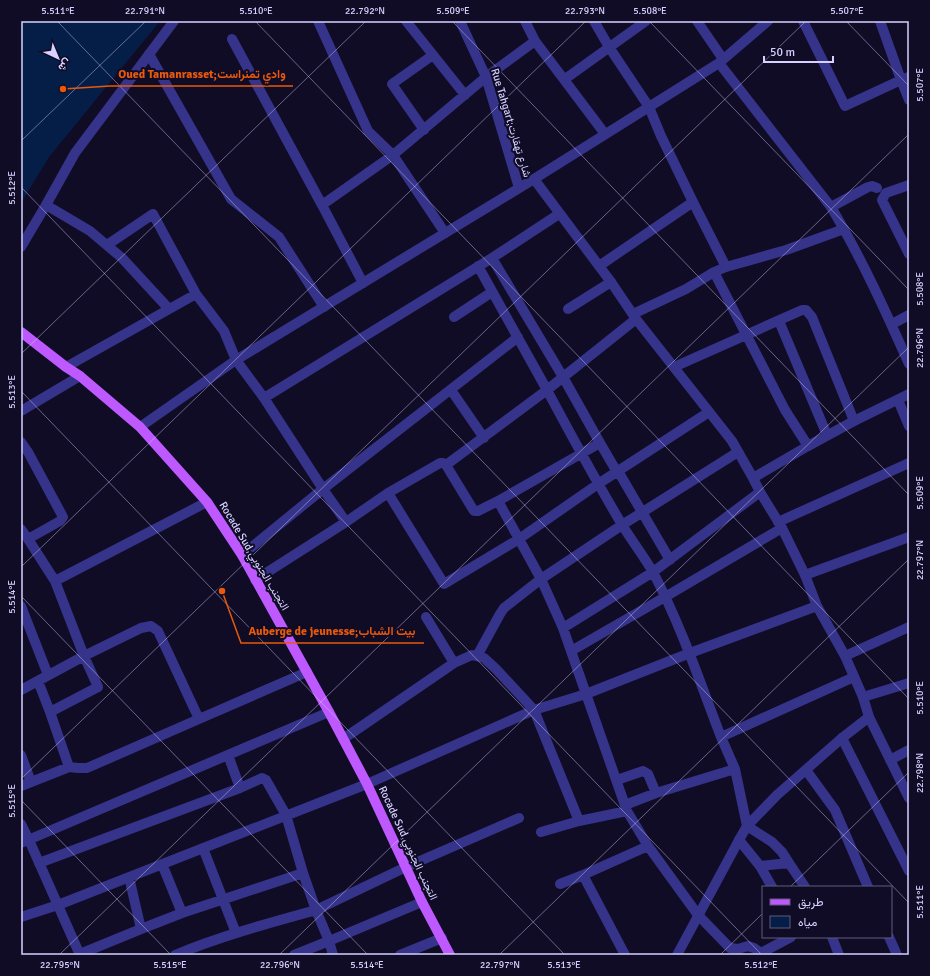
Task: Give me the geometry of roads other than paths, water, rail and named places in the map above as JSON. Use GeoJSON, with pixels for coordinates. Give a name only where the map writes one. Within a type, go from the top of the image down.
{"type":"FeatureCollection","features":[{"type":"Feature","properties":{"kind":"main road","name":"Rocade Sud,التجنب الجنوبي"},"geometry":{"type":"LineString","coordinates":[[21,332],[80,376],[140,427],[207,502],[242,555],[329,712],[367,784],[422,902],[450,955]]}},
{"type":"Feature","properties":{"kind":"street"},"geometry":{"type":"LineString","coordinates":[[21,247],[75,153],[174,21]]}},
{"type":"Feature","properties":{"kind":"street"},"geometry":{"type":"LineString","coordinates":[[318,21],[368,131],[393,155],[445,233]]}},
{"type":"Feature","properties":{"kind":"street"},"geometry":{"type":"LineString","coordinates":[[406,21],[465,95]]}},
{"type":"Feature","properties":{"kind":"street","name":"Rue Tahgart;شارع تهقارت"},"geometry":{"type":"LineString","coordinates":[[460,21],[486,78],[519,188]]}},
{"type":"Feature","properties":{"kind":"street"},"geometry":{"type":"LineString","coordinates":[[525,21],[535,41],[605,134]]}},
{"type":"Feature","properties":{"kind":"street"},"geometry":{"type":"LineString","coordinates":[[594,21],[649,107],[661,136],[726,267]]}},
{"type":"Feature","properties":{"kind":"street"},"geometry":{"type":"LineString","coordinates":[[565,79],[646,21]]}},
{"type":"Feature","properties":{"kind":"street"},"geometry":{"type":"LineString","coordinates":[[697,21],[721,61],[830,207],[844,229],[876,290],[909,364]]}},
{"type":"Feature","properties":{"kind":"street"},"geometry":{"type":"LineString","coordinates":[[140,427],[236,360],[534,179],[721,61],[768,21]]}},
{"type":"Feature","properties":{"kind":"street"},"geometry":{"type":"LineString","coordinates":[[803,21],[845,106],[905,78]]}},
{"type":"Feature","properties":{"kind":"street"},"geometry":{"type":"LineString","coordinates":[[883,22],[905,78],[909,100]]}},
{"type":"Feature","properties":{"kind":"street"},"geometry":{"type":"LineString","coordinates":[[232,40],[363,283]]}},
{"type":"Feature","properties":{"kind":"street"},"geometry":{"type":"LineString","coordinates":[[322,205],[393,155],[486,78],[535,41]]}},
{"type":"Feature","properties":{"kind":"street"},"geometry":{"type":"LineString","coordinates":[[149,54],[231,199],[279,237],[324,307]]}},
{"type":"Feature","properties":{"kind":"street"},"geometry":{"type":"LineString","coordinates":[[424,130],[392,84],[433,55]]}},
{"type":"Feature","properties":{"kind":"street"},"geometry":{"type":"LineString","coordinates":[[534,179],[559,214],[600,266],[634,317],[732,442],[780,525],[805,575],[817,606],[845,656],[862,697],[868,717],[909,798]]}},
{"type":"Feature","properties":{"kind":"street"},"geometry":{"type":"LineString","coordinates":[[909,185],[886,193],[882,200],[909,254]]}},
{"type":"Feature","properties":{"kind":"street"},"geometry":{"type":"LineString","coordinates":[[830,207],[868,187],[872,186],[877,188]]}},
{"type":"Feature","properties":{"kind":"street"},"geometry":{"type":"LineString","coordinates":[[600,266],[693,202]]}},
{"type":"Feature","properties":{"kind":"street"},"geometry":{"type":"LineString","coordinates":[[46,205],[90,231],[107,245],[122,258],[169,309]]}},
{"type":"Feature","properties":{"kind":"street"},"geometry":{"type":"LineString","coordinates":[[107,245],[153,214],[196,294],[224,331],[236,360],[264,398],[346,522]]}},
{"type":"Feature","properties":{"kind":"street"},"geometry":{"type":"LineString","coordinates":[[264,398],[492,258],[559,214]]}},
{"type":"Feature","properties":{"kind":"street"},"geometry":{"type":"LineString","coordinates":[[446,466],[547,390],[645,309],[726,267],[786,250],[844,229]]}},
{"type":"Feature","properties":{"kind":"street"},"geometry":{"type":"LineString","coordinates":[[492,258],[670,560]]}},
{"type":"Feature","properties":{"kind":"street"},"geometry":{"type":"LineString","coordinates":[[478,266],[598,484],[622,525],[653,572],[690,653],[721,737],[735,769],[747,826],[772,842],[782,852],[804,886]]}},
{"type":"Feature","properties":{"kind":"street"},"geometry":{"type":"LineString","coordinates":[[714,272],[785,410],[808,446]]}},
{"type":"Feature","properties":{"kind":"street"},"geometry":{"type":"LineString","coordinates":[[568,309],[611,282]]}},
{"type":"Feature","properties":{"kind":"street"},"geometry":{"type":"LineString","coordinates":[[454,317],[492,292]]}},
{"type":"Feature","properties":{"kind":"street"},"geometry":{"type":"LineString","coordinates":[[66,367],[196,294]]}},
{"type":"Feature","properties":{"kind":"street"},"geometry":{"type":"LineString","coordinates":[[674,367],[802,310],[806,310],[812,317],[854,421]]}},
{"type":"Feature","properties":{"kind":"street"},"geometry":{"type":"LineString","coordinates":[[892,324],[909,315]]}},
{"type":"Feature","properties":{"kind":"street"},"geometry":{"type":"LineString","coordinates":[[779,321],[827,436]]}},
{"type":"Feature","properties":{"kind":"street"},"geometry":{"type":"LineString","coordinates":[[242,555],[323,489],[518,337]]}},
{"type":"Feature","properties":{"kind":"street"},"geometry":{"type":"LineString","coordinates":[[21,411],[80,376]]}},
{"type":"Feature","properties":{"kind":"street"},"geometry":{"type":"LineString","coordinates":[[451,390],[484,438]]}},
{"type":"Feature","properties":{"kind":"street"},"geometry":{"type":"LineString","coordinates":[[753,478],[854,421],[909,394]]}},
{"type":"Feature","properties":{"kind":"street"},"geometry":{"type":"LineString","coordinates":[[898,400],[909,426]]}},
{"type":"Feature","properties":{"kind":"street"},"geometry":{"type":"LineString","coordinates":[[388,493],[444,584],[519,538],[598,484],[709,412]]}},
{"type":"Feature","properties":{"kind":"street"},"geometry":{"type":"LineString","coordinates":[[21,442],[24,454],[62,516],[60,521],[28,540]]}},
{"type":"Feature","properties":{"kind":"street"},"geometry":{"type":"LineString","coordinates":[[256,580],[388,493],[440,463],[443,463],[446,466],[474,511],[478,512],[600,443]]}},
{"type":"Feature","properties":{"kind":"street"},"geometry":{"type":"LineString","coordinates":[[477,656],[504,608],[542,579],[622,525],[738,452]]}},
{"type":"Feature","properties":{"kind":"street"},"geometry":{"type":"LineString","coordinates":[[571,650],[665,597],[780,525],[909,463]]}},
{"type":"Feature","properties":{"kind":"street"},"geometry":{"type":"LineString","coordinates":[[563,628],[653,572],[760,492]]}},
{"type":"Feature","properties":{"kind":"street"},"geometry":{"type":"LineString","coordinates":[[498,501],[542,579],[563,628],[626,808],[648,846],[698,915],[730,948],[738,949],[748,946],[761,954],[789,938]]}},
{"type":"Feature","properties":{"kind":"street"},"geometry":{"type":"LineString","coordinates":[[55,581],[207,502]]}},
{"type":"Feature","properties":{"kind":"street"},"geometry":{"type":"LineString","coordinates":[[21,529],[55,581],[84,656],[98,687],[50,712]]}},
{"type":"Feature","properties":{"kind":"street"},"geometry":{"type":"LineString","coordinates":[[805,575],[909,537]]}},
{"type":"Feature","properties":{"kind":"street"},"geometry":{"type":"LineString","coordinates":[[21,606],[48,675]]}},
{"type":"Feature","properties":{"kind":"street"},"geometry":{"type":"LineString","coordinates":[[21,917],[58,905],[129,878],[367,784],[534,710],[586,694],[690,653],[817,606]]}},
{"type":"Feature","properties":{"kind":"street"},"geometry":{"type":"LineString","coordinates":[[426,617],[454,663]]}},
{"type":"Feature","properties":{"kind":"street"},"geometry":{"type":"LineString","coordinates":[[21,690],[84,656],[141,628],[151,626],[158,631],[199,719]]}},
{"type":"Feature","properties":{"kind":"street"},"geometry":{"type":"LineString","coordinates":[[845,656],[909,627]]}},
{"type":"Feature","properties":{"kind":"street"},"geometry":{"type":"LineString","coordinates":[[343,739],[454,663],[472,655],[484,658],[534,710],[579,821]]}},
{"type":"Feature","properties":{"kind":"street"},"geometry":{"type":"LineString","coordinates":[[21,786],[69,767],[87,768],[307,672]]}},
{"type":"Feature","properties":{"kind":"street"},"geometry":{"type":"LineString","coordinates":[[721,737],[854,677]]}},
{"type":"Feature","properties":{"kind":"street"},"geometry":{"type":"LineString","coordinates":[[38,681],[69,767]]}},
{"type":"Feature","properties":{"kind":"street"},"geometry":{"type":"LineString","coordinates":[[862,697],[909,683]]}},
{"type":"Feature","properties":{"kind":"street"},"geometry":{"type":"LineString","coordinates":[[25,842],[329,712]]}},
{"type":"Feature","properties":{"kind":"street"},"geometry":{"type":"LineString","coordinates":[[677,955],[747,826],[777,795],[868,717]]}},
{"type":"Feature","properties":{"kind":"street"},"geometry":{"type":"LineString","coordinates":[[842,738],[909,871]]}},
{"type":"Feature","properties":{"kind":"street"},"geometry":{"type":"LineString","coordinates":[[890,760],[909,750]]}},
{"type":"Feature","properties":{"kind":"street"},"geometry":{"type":"LineString","coordinates":[[21,755],[31,782]]}},
{"type":"Feature","properties":{"kind":"street"},"geometry":{"type":"LineString","coordinates":[[228,755],[240,788]]}},
{"type":"Feature","properties":{"kind":"street"},"geometry":{"type":"LineString","coordinates":[[541,832],[626,808],[656,793],[735,769]]}},
{"type":"Feature","properties":{"kind":"street"},"geometry":{"type":"LineString","coordinates":[[806,770],[835,810],[868,886]]}},
{"type":"Feature","properties":{"kind":"street"},"geometry":{"type":"LineString","coordinates":[[617,780],[643,772],[648,774],[656,793]]}},
{"type":"Feature","properties":{"kind":"street"},"geometry":{"type":"LineString","coordinates":[[39,863],[240,788],[262,778],[266,780],[286,815],[303,873],[333,955]]}},
{"type":"Feature","properties":{"kind":"street"},"geometry":{"type":"LineString","coordinates":[[175,955],[190,952],[236,933],[316,910],[519,818]]}},
{"type":"Feature","properties":{"kind":"street"},"geometry":{"type":"LineString","coordinates":[[21,824],[25,842],[39,863],[80,954],[182,913],[303,873]]}},
{"type":"Feature","properties":{"kind":"street"},"geometry":{"type":"LineString","coordinates":[[739,840],[760,866],[771,886]]}},
{"type":"Feature","properties":{"kind":"street"},"geometry":{"type":"LineString","coordinates":[[560,884],[584,875],[648,846]]}},
{"type":"Feature","properties":{"kind":"street"},"geometry":{"type":"LineString","coordinates":[[203,848],[236,933]]}},
{"type":"Feature","properties":{"kind":"street"},"geometry":{"type":"LineString","coordinates":[[760,866],[789,863]]}},
{"type":"Feature","properties":{"kind":"street"},"geometry":{"type":"LineString","coordinates":[[162,864],[182,913]]}},
{"type":"Feature","properties":{"kind":"street"},"geometry":{"type":"LineString","coordinates":[[584,875],[625,955]]}},
{"type":"Feature","properties":{"kind":"street"},"geometry":{"type":"LineString","coordinates":[[129,878],[141,929]]}},
{"type":"Feature","properties":{"kind":"street"},"geometry":{"type":"LineString","coordinates":[[294,955],[422,902]]}},
{"type":"Feature","properties":{"kind":"street"},"geometry":{"type":"LineString","coordinates":[[400,955],[442,938]]}},
{"type":"Feature","properties":{"kind":"street"},"geometry":{"type":"LineString","coordinates":[[832,938],[839,955]]}},
{"type":"Feature","properties":{"kind":"street"},"geometry":{"type":"LineString","coordinates":[[889,938],[897,955]]}},
{"type":"Feature","properties":{"kind":"water"},"geometry":{"type":"Polygon","coordinates":[[[21,21],[160,21],[49,157],[21,203],[21,21]]]}},
{"type":"Feature","properties":{"kind":"place","name":"Oued Tamanrasset;وادي تمنراست"},"geometry":{"type":"Point","coordinates":[63,89]}},
{"type":"Feature","properties":{"kind":"place","name":"Auberge de jeunesse;بيت الشباب"},"geometry":{"type":"Point","coordinates":[222,591]}}]}
